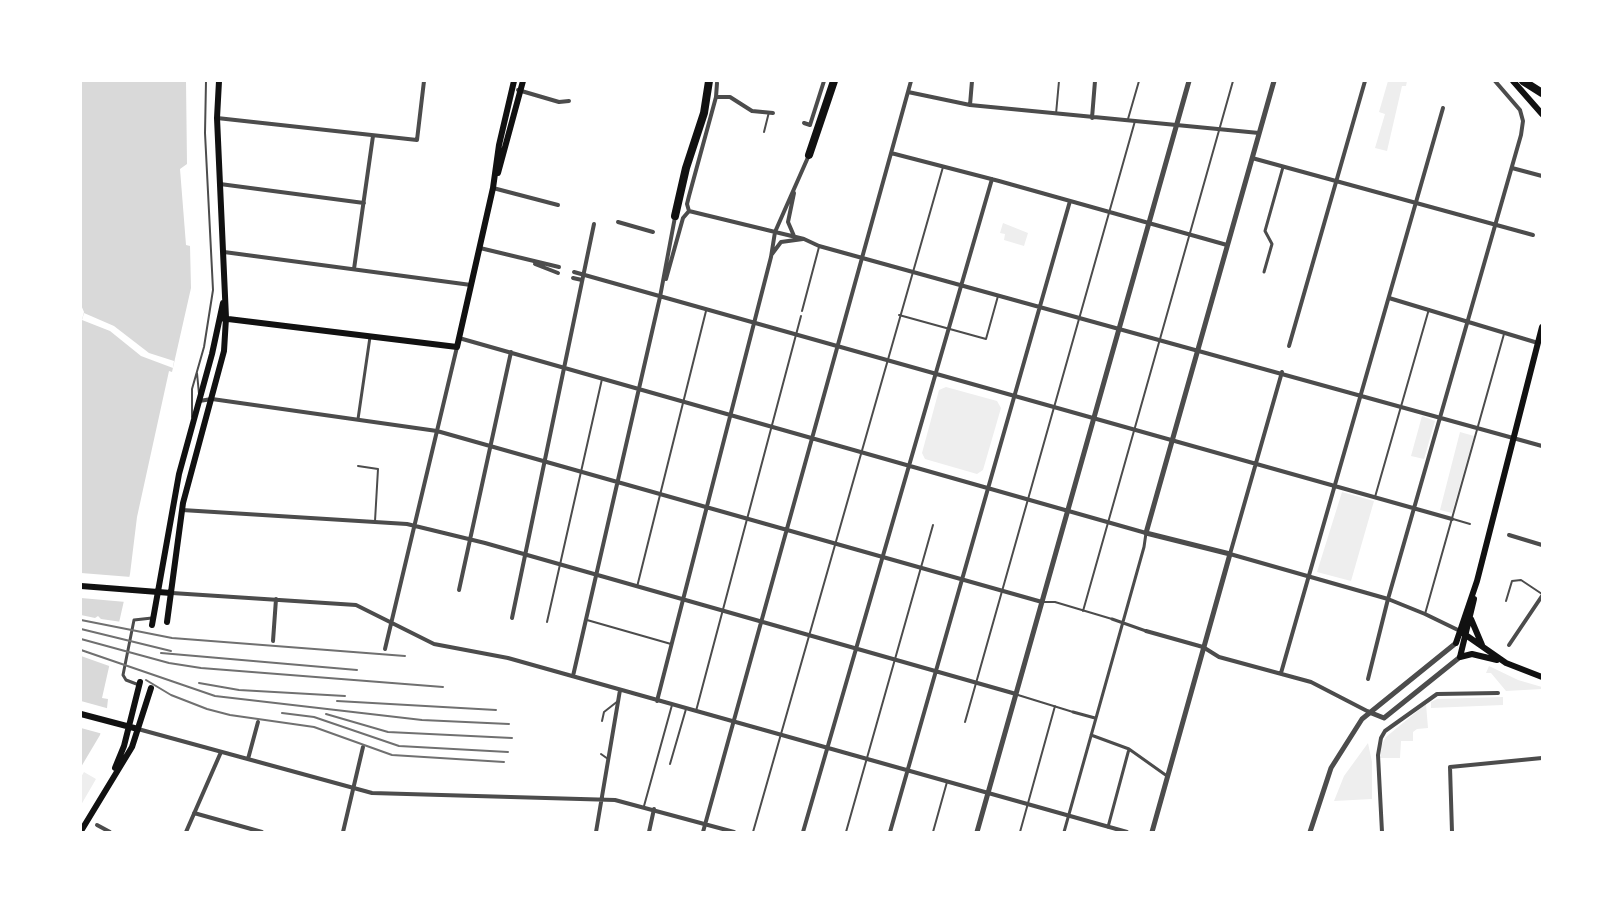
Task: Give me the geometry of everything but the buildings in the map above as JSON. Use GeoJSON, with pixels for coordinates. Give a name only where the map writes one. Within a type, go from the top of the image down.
{"type":"FeatureCollection","features":[{"type":"Feature","properties":{"kind":"highway"},"geometry":{"type":"LineString","coordinates":[[808,155],[834,81]]}},
{"type":"Feature","properties":{"kind":"highway"},"geometry":{"type":"LineString","coordinates":[[1523,81],[1542,93]]}},
{"type":"Feature","properties":{"kind":"highway"},"geometry":{"type":"LineString","coordinates":[[675,216],[686,168],[713,82]]}},
{"type":"Feature","properties":{"kind":"main road"},"geometry":{"type":"LineString","coordinates":[[493,188],[523,81]]}},
{"type":"Feature","properties":{"kind":"main road"},"geometry":{"type":"LineString","coordinates":[[1513,81],[1542,114]]}},
{"type":"Feature","properties":{"kind":"main road"},"geometry":{"type":"LineString","coordinates":[[167,622],[182,510],[223,359],[225,294],[217,118],[218,82]]}},
{"type":"Feature","properties":{"kind":"main road"},"geometry":{"type":"LineString","coordinates":[[223,318],[457,347],[493,188],[513,84]]}},
{"type":"Feature","properties":{"kind":"main road"},"geometry":{"type":"LineString","coordinates":[[152,625],[175,493],[192,424],[223,318]]}},
{"type":"Feature","properties":{"kind":"main road"},"geometry":{"type":"LineString","coordinates":[[1456,643],[1477,580],[1541,340],[1542,327]]}},
{"type":"Feature","properties":{"kind":"main road"},"geometry":{"type":"LineString","coordinates":[[1464,654],[1477,580]]}},
{"type":"Feature","properties":{"kind":"main road"},"geometry":{"type":"LineString","coordinates":[[81,586],[171,593]]}},
{"type":"Feature","properties":{"kind":"main road"},"geometry":{"type":"LineString","coordinates":[[1471,618],[1486,652]]}},
{"type":"Feature","properties":{"kind":"main road"},"geometry":{"type":"LineString","coordinates":[[1460,631],[1465,639],[1486,652],[1506,663],[1542,677]]}},
{"type":"Feature","properties":{"kind":"main road"},"geometry":{"type":"LineString","coordinates":[[1456,643],[1465,639]]}},
{"type":"Feature","properties":{"kind":"main road"},"geometry":{"type":"LineString","coordinates":[[1456,643],[1464,654]]}},
{"type":"Feature","properties":{"kind":"main road"},"geometry":{"type":"LineString","coordinates":[[1464,654],[1486,652]]}},
{"type":"Feature","properties":{"kind":"main road"},"geometry":{"type":"LineString","coordinates":[[109,782],[124,746],[139,684]]}},
{"type":"Feature","properties":{"kind":"main road"},"geometry":{"type":"LineString","coordinates":[[81,831],[123,762],[138,729],[151,688]]}},
{"type":"Feature","properties":{"kind":"main road"},"geometry":{"type":"LineString","coordinates":[[81,714],[138,729]]}},
{"type":"Feature","properties":{"kind":"street"},"geometry":{"type":"LineString","coordinates":[[217,118],[417,140],[424,81]]}},
{"type":"Feature","properties":{"kind":"street"},"geometry":{"type":"LineString","coordinates":[[804,123],[810,125],[824,81]]}},
{"type":"Feature","properties":{"kind":"street"},"geometry":{"type":"LineString","coordinates":[[703,832],[912,81]]}},
{"type":"Feature","properties":{"kind":"street"},"geometry":{"type":"LineString","coordinates":[[970,105],[972,81]]}},
{"type":"Feature","properties":{"kind":"street"},"geometry":{"type":"LineString","coordinates":[[1092,118],[1095,81]]}},
{"type":"Feature","properties":{"kind":"street"},"geometry":{"type":"LineString","coordinates":[[976,832],[1189,81]]}},
{"type":"Feature","properties":{"kind":"street"},"geometry":{"type":"LineString","coordinates":[[1064,832],[1171,442],[1274,81]]}},
{"type":"Feature","properties":{"kind":"street"},"geometry":{"type":"LineString","coordinates":[[1289,346],[1365,81]]}},
{"type":"Feature","properties":{"kind":"street"},"geometry":{"type":"LineString","coordinates":[[1368,679],[1388,599],[1512,168],[1523,118],[1517,105],[1495,81]]}},
{"type":"Feature","properties":{"kind":"street"},"geometry":{"type":"LineString","coordinates":[[660,297],[683,218],[689,211],[689,196],[716,97],[713,82]]}},
{"type":"Feature","properties":{"kind":"street"},"geometry":{"type":"LineString","coordinates":[[513,84],[521,90],[559,102],[569,101]]}},
{"type":"Feature","properties":{"kind":"street"},"geometry":{"type":"LineString","coordinates":[[908,93],[970,105],[1259,133]]}},
{"type":"Feature","properties":{"kind":"street"},"geometry":{"type":"LineString","coordinates":[[716,97],[730,97],[752,111],[771,112]]}},
{"type":"Feature","properties":{"kind":"street"},"geometry":{"type":"LineString","coordinates":[[1281,673],[1443,108]]}},
{"type":"Feature","properties":{"kind":"street"},"geometry":{"type":"LineString","coordinates":[[354,269],[373,136]]}},
{"type":"Feature","properties":{"kind":"street"},"geometry":{"type":"LineString","coordinates":[[891,153],[1227,245]]}},
{"type":"Feature","properties":{"kind":"street"},"geometry":{"type":"LineString","coordinates":[[657,701],[771,257],[775,232],[808,155]]}},
{"type":"Feature","properties":{"kind":"street"},"geometry":{"type":"LineString","coordinates":[[1252,158],[1533,235]]}},
{"type":"Feature","properties":{"kind":"street"},"geometry":{"type":"LineString","coordinates":[[1264,272],[1272,244],[1265,231],[1283,167]]}},
{"type":"Feature","properties":{"kind":"street"},"geometry":{"type":"LineString","coordinates":[[1512,168],[1542,176]]}},
{"type":"Feature","properties":{"kind":"street"},"geometry":{"type":"LineString","coordinates":[[803,832],[992,179]]}},
{"type":"Feature","properties":{"kind":"street"},"geometry":{"type":"LineString","coordinates":[[795,237],[788,222],[798,180]]}},
{"type":"Feature","properties":{"kind":"street"},"geometry":{"type":"LineString","coordinates":[[220,184],[364,203]]}},
{"type":"Feature","properties":{"kind":"street"},"geometry":{"type":"LineString","coordinates":[[493,188],[558,205]]}},
{"type":"Feature","properties":{"kind":"street"},"geometry":{"type":"LineString","coordinates":[[890,832],[1070,201]]}},
{"type":"Feature","properties":{"kind":"street"},"geometry":{"type":"LineString","coordinates":[[689,211],[804,239],[819,246],[1542,446]]}},
{"type":"Feature","properties":{"kind":"street"},"geometry":{"type":"LineString","coordinates":[[573,676],[660,297],[675,216]]}},
{"type":"Feature","properties":{"kind":"street"},"geometry":{"type":"LineString","coordinates":[[618,222],[653,232]]}},
{"type":"Feature","properties":{"kind":"street"},"geometry":{"type":"LineString","coordinates":[[512,618],[594,224]]}},
{"type":"Feature","properties":{"kind":"street"},"geometry":{"type":"LineString","coordinates":[[771,257],[781,242],[804,239]]}},
{"type":"Feature","properties":{"kind":"street"},"geometry":{"type":"LineString","coordinates":[[480,248],[558,273]]}},
{"type":"Feature","properties":{"kind":"street"},"geometry":{"type":"LineString","coordinates":[[224,252],[471,285]]}},
{"type":"Feature","properties":{"kind":"street"},"geometry":{"type":"LineString","coordinates":[[525,261],[559,267]]}},
{"type":"Feature","properties":{"kind":"street"},"geometry":{"type":"LineString","coordinates":[[574,272],[1171,442],[1452,519]]}},
{"type":"Feature","properties":{"kind":"street"},"geometry":{"type":"LineString","coordinates":[[573,278],[582,280]]}},
{"type":"Feature","properties":{"kind":"street"},"geometry":{"type":"LineString","coordinates":[[1389,298],[1541,340]]}},
{"type":"Feature","properties":{"kind":"street"},"geometry":{"type":"LineString","coordinates":[[358,419],[370,337]]}},
{"type":"Feature","properties":{"kind":"street"},"geometry":{"type":"LineString","coordinates":[[459,338],[638,390],[684,401],[772,429],[1069,509],[1146,533],[1230,554],[1388,599],[1460,631]]}},
{"type":"Feature","properties":{"kind":"street"},"geometry":{"type":"LineString","coordinates":[[385,649],[457,347]]}},
{"type":"Feature","properties":{"kind":"street"},"geometry":{"type":"LineString","coordinates":[[459,590],[511,352]]}},
{"type":"Feature","properties":{"kind":"street"},"geometry":{"type":"LineString","coordinates":[[1152,832],[1282,373]]}},
{"type":"Feature","properties":{"kind":"street"},"geometry":{"type":"LineString","coordinates":[[200,399],[437,431],[1042,602]]}},
{"type":"Feature","properties":{"kind":"street"},"geometry":{"type":"LineString","coordinates":[[182,510],[415,525],[1016,694]]}},
{"type":"Feature","properties":{"kind":"street"},"geometry":{"type":"LineString","coordinates":[[1509,536],[1542,546]]}},
{"type":"Feature","properties":{"kind":"street"},"geometry":{"type":"LineString","coordinates":[[171,593],[350,603],[436,645],[508,658],[1028,804],[1108,829],[1127,832]]}},
{"type":"Feature","properties":{"kind":"street"},"geometry":{"type":"LineString","coordinates":[[1509,645],[1542,595]]}},
{"type":"Feature","properties":{"kind":"street"},"geometry":{"type":"LineString","coordinates":[[273,641],[276,599]]}},
{"type":"Feature","properties":{"kind":"street"},"geometry":{"type":"LineString","coordinates":[[139,684],[126,680],[123,675],[134,620],[154,618]]}},
{"type":"Feature","properties":{"kind":"street"},"geometry":{"type":"LineString","coordinates":[[1112,619],[1146,632],[1203,647],[1219,657],[1281,673],[1328,689],[1384,718],[1464,654]]}},
{"type":"Feature","properties":{"kind":"street"},"geometry":{"type":"LineString","coordinates":[[1310,832],[1331,768],[1347,741],[1369,712],[1456,643]]}},
{"type":"Feature","properties":{"kind":"street"},"geometry":{"type":"LineString","coordinates":[[596,832],[620,690]]}},
{"type":"Feature","properties":{"kind":"street"},"geometry":{"type":"LineString","coordinates":[[1382,832],[1378,755],[1385,731],[1437,694],[1498,693]]}},
{"type":"Feature","properties":{"kind":"street"},"geometry":{"type":"LineString","coordinates":[[1072,712],[1095,718]]}},
{"type":"Feature","properties":{"kind":"street"},"geometry":{"type":"LineString","coordinates":[[248,759],[258,722]]}},
{"type":"Feature","properties":{"kind":"street"},"geometry":{"type":"LineString","coordinates":[[138,729],[372,794],[602,799],[654,809],[734,832]]}},
{"type":"Feature","properties":{"kind":"street"},"geometry":{"type":"LineString","coordinates":[[1091,735],[1129,749],[1167,776]]}},
{"type":"Feature","properties":{"kind":"street"},"geometry":{"type":"LineString","coordinates":[[343,832],[363,747]]}},
{"type":"Feature","properties":{"kind":"street"},"geometry":{"type":"LineString","coordinates":[[1108,829],[1129,749]]}},
{"type":"Feature","properties":{"kind":"street"},"geometry":{"type":"LineString","coordinates":[[186,832],[221,752]]}},
{"type":"Feature","properties":{"kind":"street"},"geometry":{"type":"LineString","coordinates":[[1452,832],[1450,767],[1542,758]]}},
{"type":"Feature","properties":{"kind":"street"},"geometry":{"type":"LineString","coordinates":[[649,832],[654,809]]}},
{"type":"Feature","properties":{"kind":"street"},"geometry":{"type":"LineString","coordinates":[[194,813],[262,832]]}},
{"type":"Feature","properties":{"kind":"street"},"geometry":{"type":"LineString","coordinates":[[97,825],[111,832]]}},
{"type":"Feature","properties":{"kind":"lane"},"geometry":{"type":"LineString","coordinates":[[192,424],[191,393],[198,370],[213,290],[205,133],[206,81]]}},
{"type":"Feature","properties":{"kind":"lane"},"geometry":{"type":"LineString","coordinates":[[1056,114],[1059,81]]}},
{"type":"Feature","properties":{"kind":"lane"},"geometry":{"type":"LineString","coordinates":[[1128,121],[1139,81]]}},
{"type":"Feature","properties":{"kind":"lane"},"geometry":{"type":"LineString","coordinates":[[1083,610],[1233,81]]}},
{"type":"Feature","properties":{"kind":"lane"},"geometry":{"type":"LineString","coordinates":[[764,132],[771,112]]}},
{"type":"Feature","properties":{"kind":"lane"},"geometry":{"type":"LineString","coordinates":[[965,722],[1135,121]]}},
{"type":"Feature","properties":{"kind":"lane"},"geometry":{"type":"LineString","coordinates":[[753,832],[943,167]]}},
{"type":"Feature","properties":{"kind":"lane"},"geometry":{"type":"LineString","coordinates":[[802,311],[819,246]]}},
{"type":"Feature","properties":{"kind":"lane"},"geometry":{"type":"LineString","coordinates":[[899,315],[986,339],[998,296]]}},
{"type":"Feature","properties":{"kind":"lane"},"geometry":{"type":"LineString","coordinates":[[1375,497],[1429,309]]}},
{"type":"Feature","properties":{"kind":"lane"},"geometry":{"type":"LineString","coordinates":[[636,587],[662,494],[706,310]]}},
{"type":"Feature","properties":{"kind":"lane"},"geometry":{"type":"LineString","coordinates":[[696,711],[801,316]]}},
{"type":"Feature","properties":{"kind":"lane"},"geometry":{"type":"LineString","coordinates":[[1425,614],[1504,331]]}},
{"type":"Feature","properties":{"kind":"lane"},"geometry":{"type":"LineString","coordinates":[[198,370],[197,386],[200,399],[208,412]]}},
{"type":"Feature","properties":{"kind":"lane"},"geometry":{"type":"LineString","coordinates":[[547,622],[602,378]]}},
{"type":"Feature","properties":{"kind":"lane"},"geometry":{"type":"LineString","coordinates":[[358,466],[378,469],[374,521]]}},
{"type":"Feature","properties":{"kind":"lane"},"geometry":{"type":"LineString","coordinates":[[1452,519],[1470,524]]}},
{"type":"Feature","properties":{"kind":"lane"},"geometry":{"type":"LineString","coordinates":[[846,832],[933,525]]}},
{"type":"Feature","properties":{"kind":"lane"},"geometry":{"type":"LineString","coordinates":[[1506,601],[1512,581],[1521,580],[1542,595]]}},
{"type":"Feature","properties":{"kind":"lane"},"geometry":{"type":"LineString","coordinates":[[1042,602],[1055,602],[1112,619]]}},
{"type":"Feature","properties":{"kind":"lane"},"geometry":{"type":"LineString","coordinates":[[586,619],[671,644]]}},
{"type":"Feature","properties":{"kind":"lane"},"geometry":{"type":"LineString","coordinates":[[1016,694],[1072,712]]}},
{"type":"Feature","properties":{"kind":"lane"},"geometry":{"type":"LineString","coordinates":[[603,721],[604,712],[618,701]]}},
{"type":"Feature","properties":{"kind":"lane"},"geometry":{"type":"LineString","coordinates":[[644,807],[672,705]]}},
{"type":"Feature","properties":{"kind":"lane"},"geometry":{"type":"LineString","coordinates":[[1020,832],[1055,706]]}},
{"type":"Feature","properties":{"kind":"lane"},"geometry":{"type":"LineString","coordinates":[[670,764],[686,709]]}},
{"type":"Feature","properties":{"kind":"lane"},"geometry":{"type":"LineString","coordinates":[[600,754],[608,759]]}},
{"type":"Feature","properties":{"kind":"lane"},"geometry":{"type":"LineString","coordinates":[[933,832],[947,782]]}},
{"type":"Feature","properties":{"kind":"shaded area"},"geometry":{"type":"Polygon","coordinates":[[[81,81],[186,81],[187,164],[180,169],[186,245],[190,246],[191,288],[172,372],[169,371],[137,517],[130,574],[102,698],[108,699],[107,708],[100,735],[81,767],[81,323],[84,312],[81,305],[81,81]]]}},
{"type":"Feature","properties":{"kind":"shaded area"},"geometry":{"type":"Polygon","coordinates":[[[1388,81],[1407,81],[1406,86],[1402,86],[1387,151],[1375,148],[1385,114],[1379,112],[1388,81]]]}},
{"type":"Feature","properties":{"kind":"shaded area"},"geometry":{"type":"Polygon","coordinates":[[[1003,223],[1028,233],[1024,246],[1004,240],[1005,234],[1000,233],[1003,223]]]}},
{"type":"Feature","properties":{"kind":"shaded area"},"geometry":{"type":"Polygon","coordinates":[[[946,387],[997,401],[1001,408],[983,470],[977,474],[925,459],[922,453],[939,390],[946,387]]]}},
{"type":"Feature","properties":{"kind":"shaded area"},"geometry":{"type":"Polygon","coordinates":[[[1422,416],[1435,421],[1424,459],[1411,456],[1422,416]]]}},
{"type":"Feature","properties":{"kind":"shaded area"},"geometry":{"type":"Polygon","coordinates":[[[1460,432],[1474,436],[1452,513],[1440,510],[1460,432]]]}},
{"type":"Feature","properties":{"kind":"shaded area"},"geometry":{"type":"Polygon","coordinates":[[[1342,492],[1374,501],[1351,581],[1317,572],[1342,492]]]}},
{"type":"Feature","properties":{"kind":"shaded area"},"geometry":{"type":"Polygon","coordinates":[[[1489,666],[1518,680],[1542,687],[1542,689],[1506,691],[1491,673],[1486,673],[1489,666]]]}},
{"type":"Feature","properties":{"kind":"shaded area"},"geometry":{"type":"Polygon","coordinates":[[[1503,697],[1503,705],[1431,708],[1431,702],[1437,699],[1503,697]]]}},
{"type":"Feature","properties":{"kind":"shaded area"},"geometry":{"type":"Polygon","coordinates":[[[1426,704],[1428,728],[1417,729],[1413,732],[1413,741],[1401,741],[1400,758],[1380,758],[1381,746],[1386,737],[1426,704]]]}},
{"type":"Feature","properties":{"kind":"shaded area"},"geometry":{"type":"Polygon","coordinates":[[[1368,743],[1372,762],[1372,799],[1334,801],[1344,776],[1368,743]]]}},
{"type":"Feature","properties":{"kind":"shaded area"},"geometry":{"type":"Polygon","coordinates":[[[84,772],[96,779],[81,805],[81,777],[84,772]]]}},
{"type":"Feature","properties":{"kind":"pier"},"geometry":{"type":"Polygon","coordinates":[[[84,313],[114,326],[149,353],[174,361],[173,368],[141,356],[110,331],[82,320],[84,313]]]}},
{"type":"Feature","properties":{"kind":"pier"},"geometry":{"type":"Polygon","coordinates":[[[81,573],[131,577],[126,602],[81,598],[81,573]]]}},
{"type":"Feature","properties":{"kind":"pier"},"geometry":{"type":"Polygon","coordinates":[[[81,615],[95,618],[98,616],[101,619],[122,622],[112,667],[81,656],[81,615]]]}},
{"type":"Feature","properties":{"kind":"pier"},"geometry":{"type":"Polygon","coordinates":[[[81,701],[110,709],[103,734],[81,728],[81,701]]]}},
{"type":"Feature","properties":{"kind":"railway"},"geometry":{"type":"LineString","coordinates":[[81,620],[172,638],[405,656]]}},
{"type":"Feature","properties":{"kind":"railway"},"geometry":{"type":"LineString","coordinates":[[81,629],[171,651]]}},
{"type":"Feature","properties":{"kind":"railway"},"geometry":{"type":"LineString","coordinates":[[81,639],[169,663],[201,668],[443,687]]}},
{"type":"Feature","properties":{"kind":"railway"},"geometry":{"type":"LineString","coordinates":[[81,650],[215,696],[422,720],[509,724]]}},
{"type":"Feature","properties":{"kind":"railway"},"geometry":{"type":"LineString","coordinates":[[161,653],[357,670]]}},
{"type":"Feature","properties":{"kind":"railway"},"geometry":{"type":"LineString","coordinates":[[146,680],[171,695],[207,709],[230,715],[314,727],[392,755],[504,762]]}},
{"type":"Feature","properties":{"kind":"railway"},"geometry":{"type":"LineString","coordinates":[[199,683],[239,690],[345,696]]}},
{"type":"Feature","properties":{"kind":"railway"},"geometry":{"type":"LineString","coordinates":[[337,701],[496,710]]}},
{"type":"Feature","properties":{"kind":"railway"},"geometry":{"type":"LineString","coordinates":[[282,713],[314,717],[399,746],[508,752]]}},
{"type":"Feature","properties":{"kind":"railway"},"geometry":{"type":"LineString","coordinates":[[326,714],[388,732],[512,738]]}}]}
